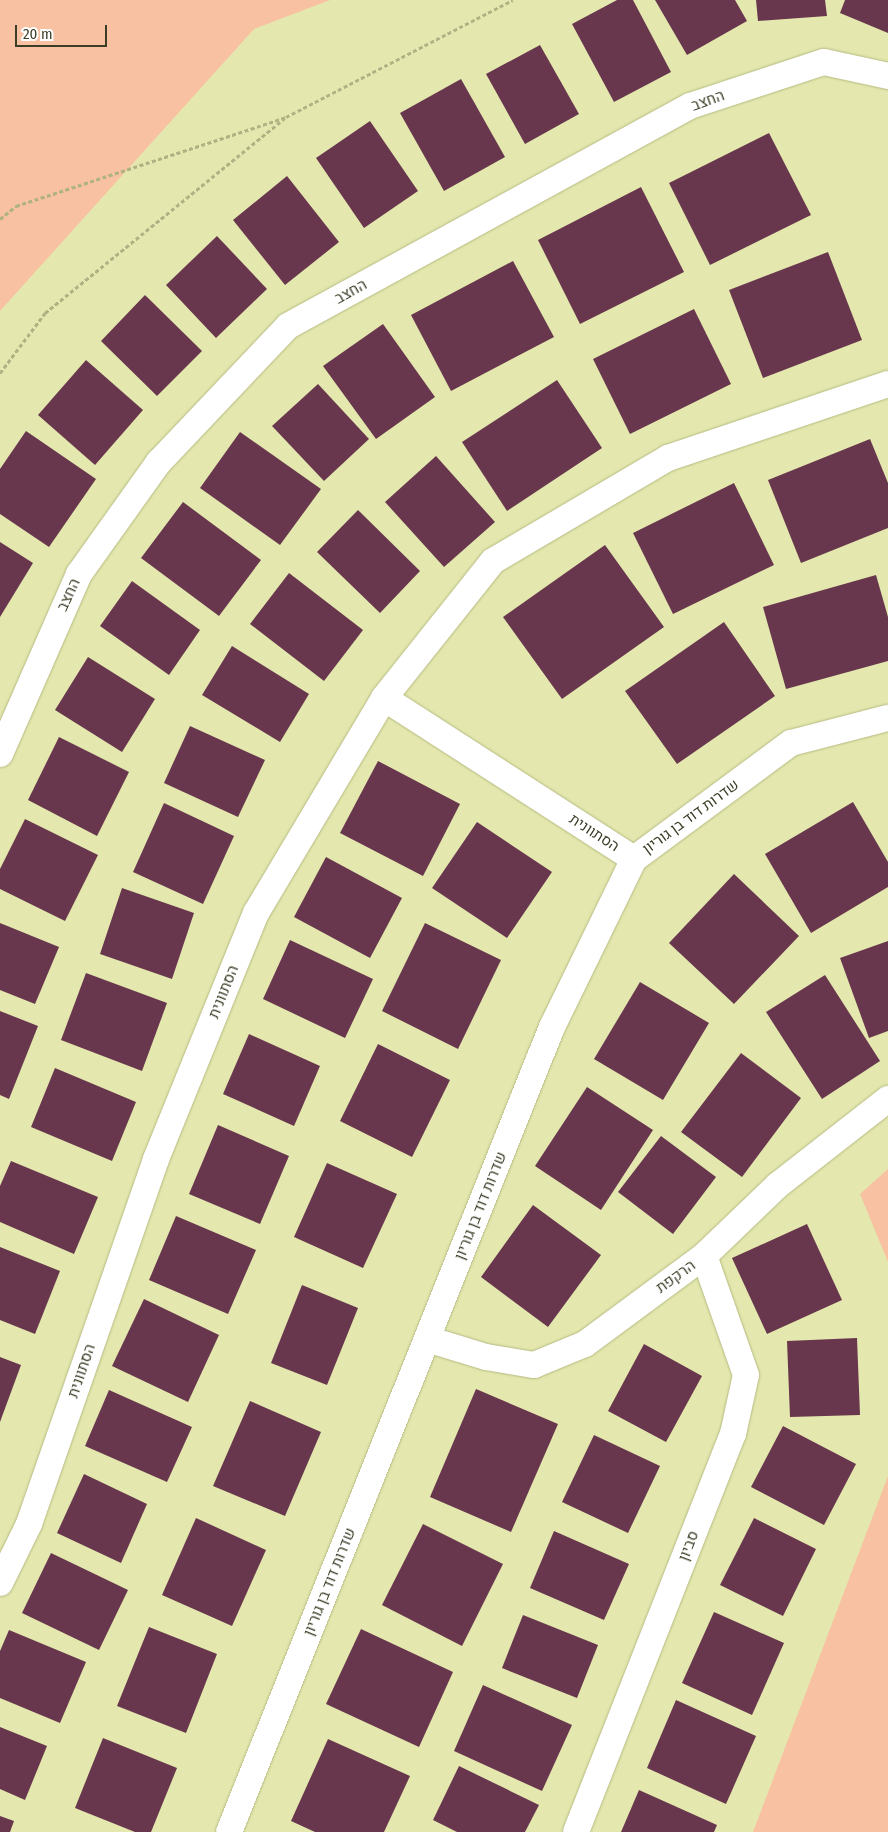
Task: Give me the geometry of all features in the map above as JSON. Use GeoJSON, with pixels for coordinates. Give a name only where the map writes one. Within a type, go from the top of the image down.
{"type":"FeatureCollection","features":[{"type":"Feature","properties":{"kind":"street","name":"החצב"},"geometry":{"type":"LineString","coordinates":[[0,754],[79,574],[159,462],[288,326],[690,106],[824,62],[888,76]]}},
{"type":"Feature","properties":{"kind":"street"},"geometry":{"type":"LineString","coordinates":[[384,698],[493,561],[668,458],[888,384]]}},
{"type":"Feature","properties":{"kind":"street","name":"הסתוונית"},"geometry":{"type":"LineString","coordinates":[[0,1583],[29,1524],[156,1158],[256,913],[384,698],[634,859]]}},
{"type":"Feature","properties":{"kind":"street","name":"שדרות דוד בן גוריון"},"geometry":{"type":"LineString","coordinates":[[229,1832],[552,1027],[634,859],[791,743],[888,718]]}},
{"type":"Feature","properties":{"kind":"street","name":"הרקפת"},"geometry":{"type":"LineString","coordinates":[[427,1340],[486,1357],[534,1365],[584,1344],[704,1256],[778,1185],[888,1099]]}},
{"type":"Feature","properties":{"kind":"street","name":"סביון"},"geometry":{"type":"LineString","coordinates":[[576,1832],[733,1434],[746,1375],[704,1256]]}},
{"type":"Feature","properties":{"kind":"path"},"geometry":{"type":"LineString","coordinates":[[0,219],[16,206],[286,117],[513,0]]}},
{"type":"Feature","properties":{"kind":"path"},"geometry":{"type":"LineString","coordinates":[[0,373],[45,313],[286,117]]}},
{"type":"Feature","properties":{"kind":"shaded area"},"geometry":{"type":"Polygon","coordinates":[[[0,0],[330,0],[254,29],[0,311],[0,0]]]}},
{"type":"Feature","properties":{"kind":"shaded area"},"geometry":{"type":"Polygon","coordinates":[[[888,1169],[888,1262],[860,1194],[888,1169]]]}},
{"type":"Feature","properties":{"kind":"shaded area"},"geometry":{"type":"Polygon","coordinates":[[[888,1476],[888,1832],[753,1832],[888,1476]]]}},
{"type":"Feature","properties":{"kind":"building"},"geometry":{"type":"Polygon","coordinates":[[[617,0],[633,0],[671,72],[614,102],[572,24],[617,0]]]}},
{"type":"Feature","properties":{"kind":"building"},"geometry":{"type":"Polygon","coordinates":[[[655,0],[735,0],[747,21],[687,55],[655,0]]]}},
{"type":"Feature","properties":{"kind":"building"},"geometry":{"type":"Polygon","coordinates":[[[756,0],[825,0],[827,16],[758,21],[756,0]]]}},
{"type":"Feature","properties":{"kind":"building"},"geometry":{"type":"Polygon","coordinates":[[[845,0],[888,0],[888,33],[840,13],[845,0]]]}},
{"type":"Feature","properties":{"kind":"building"},"geometry":{"type":"Polygon","coordinates":[[[540,45],[579,114],[525,144],[486,74],[540,45]]]}},
{"type":"Feature","properties":{"kind":"building"},"geometry":{"type":"Polygon","coordinates":[[[461,79],[505,157],[444,191],[400,113],[461,79]]]}},
{"type":"Feature","properties":{"kind":"building"},"geometry":{"type":"Polygon","coordinates":[[[370,121],[418,191],[364,228],[316,158],[370,121]]]}},
{"type":"Feature","properties":{"kind":"building"},"geometry":{"type":"Polygon","coordinates":[[[769,133],[811,215],[710,265],[669,183],[769,133]]]}},
{"type":"Feature","properties":{"kind":"building"},"geometry":{"type":"Polygon","coordinates":[[[287,176],[339,242],[285,285],[233,220],[287,176]]]}},
{"type":"Feature","properties":{"kind":"building"},"geometry":{"type":"Polygon","coordinates":[[[641,187],[684,272],[580,324],[538,240],[641,187]]]}},
{"type":"Feature","properties":{"kind":"building"},"geometry":{"type":"Polygon","coordinates":[[[217,236],[267,289],[216,338],[166,285],[217,236]]]}},
{"type":"Feature","properties":{"kind":"building"},"geometry":{"type":"Polygon","coordinates":[[[828,252],[862,340],[763,378],[729,290],[828,252]]]}},
{"type":"Feature","properties":{"kind":"building"},"geometry":{"type":"Polygon","coordinates":[[[513,261],[554,337],[451,391],[411,315],[513,261]]]}},
{"type":"Feature","properties":{"kind":"building"},"geometry":{"type":"Polygon","coordinates":[[[145,295],[202,351],[157,396],[101,341],[145,295]]]}},
{"type":"Feature","properties":{"kind":"building"},"geometry":{"type":"Polygon","coordinates":[[[694,309],[731,384],[630,434],[593,359],[694,309]]]}},
{"type":"Feature","properties":{"kind":"building"},"geometry":{"type":"Polygon","coordinates":[[[383,324],[435,397],[376,439],[323,366],[383,324]]]}},
{"type":"Feature","properties":{"kind":"building"},"geometry":{"type":"Polygon","coordinates":[[[86,360],[143,410],[95,465],[38,415],[86,360]]]}},
{"type":"Feature","properties":{"kind":"building"},"geometry":{"type":"Polygon","coordinates":[[[557,380],[602,448],[507,511],[462,442],[557,380]]]}},
{"type":"Feature","properties":{"kind":"building"},"geometry":{"type":"Polygon","coordinates":[[[318,384],[369,439],[324,481],[272,426],[318,384]]]}},
{"type":"Feature","properties":{"kind":"building"},"geometry":{"type":"Polygon","coordinates":[[[26,431],[96,479],[49,547],[0,514],[0,469],[26,431]]]}},
{"type":"Feature","properties":{"kind":"building"},"geometry":{"type":"Polygon","coordinates":[[[240,432],[321,489],[280,545],[200,488],[240,432]]]}},
{"type":"Feature","properties":{"kind":"building"},"geometry":{"type":"Polygon","coordinates":[[[870,439],[888,483],[888,528],[801,563],[768,480],[870,439]]]}},
{"type":"Feature","properties":{"kind":"building"},"geometry":{"type":"Polygon","coordinates":[[[436,456],[495,522],[444,567],[385,502],[436,456]]]}},
{"type":"Feature","properties":{"kind":"building"},"geometry":{"type":"Polygon","coordinates":[[[734,483],[774,565],[673,614],[633,533],[734,483]]]}},
{"type":"Feature","properties":{"kind":"building"},"geometry":{"type":"Polygon","coordinates":[[[183,502],[261,560],[219,616],[141,558],[183,502]]]}},
{"type":"Feature","properties":{"kind":"building"},"geometry":{"type":"Polygon","coordinates":[[[358,510],[420,571],[380,613],[317,552],[358,510]]]}},
{"type":"Feature","properties":{"kind":"building"},"geometry":{"type":"Polygon","coordinates":[[[0,542],[33,563],[0,617],[0,542]]]}},
{"type":"Feature","properties":{"kind":"building"},"geometry":{"type":"Polygon","coordinates":[[[605,545],[664,627],[562,699],[503,617],[605,545]]]}},
{"type":"Feature","properties":{"kind":"building"},"geometry":{"type":"Polygon","coordinates":[[[289,573],[363,630],[324,681],[250,624],[289,573]]]}},
{"type":"Feature","properties":{"kind":"building"},"geometry":{"type":"Polygon","coordinates":[[[876,575],[888,617],[888,661],[786,689],[763,607],[876,575]]]}},
{"type":"Feature","properties":{"kind":"building"},"geometry":{"type":"Polygon","coordinates":[[[132,581],[200,630],[169,675],[100,626],[132,581]]]}},
{"type":"Feature","properties":{"kind":"building"},"geometry":{"type":"Polygon","coordinates":[[[724,622],[775,696],[677,764],[625,691],[724,622]]]}},
{"type":"Feature","properties":{"kind":"building"},"geometry":{"type":"Polygon","coordinates":[[[232,646],[309,694],[280,742],[202,695],[232,646]]]}},
{"type":"Feature","properties":{"kind":"building"},"geometry":{"type":"Polygon","coordinates":[[[88,657],[155,699],[122,752],[55,710],[88,657]]]}},
{"type":"Feature","properties":{"kind":"building"},"geometry":{"type":"Polygon","coordinates":[[[190,726],[265,760],[238,817],[164,783],[190,726]]]}},
{"type":"Feature","properties":{"kind":"building"},"geometry":{"type":"Polygon","coordinates":[[[59,737],[129,772],[97,836],[28,800],[59,737]]]}},
{"type":"Feature","properties":{"kind":"building"},"geometry":{"type":"Polygon","coordinates":[[[378,761],[460,804],[423,876],[340,833],[378,761]]]}},
{"type":"Feature","properties":{"kind":"building"},"geometry":{"type":"Polygon","coordinates":[[[853,802],[888,862],[888,887],[811,933],[765,854],[853,802]]]}},
{"type":"Feature","properties":{"kind":"building"},"geometry":{"type":"Polygon","coordinates":[[[164,803],[234,836],[203,904],[133,872],[164,803]]]}},
{"type":"Feature","properties":{"kind":"building"},"geometry":{"type":"Polygon","coordinates":[[[25,819],[98,855],[65,921],[0,889],[0,869],[25,819]]]}},
{"type":"Feature","properties":{"kind":"building"},"geometry":{"type":"Polygon","coordinates":[[[477,822],[552,872],[507,938],[432,888],[477,822]]]}},
{"type":"Feature","properties":{"kind":"building"},"geometry":{"type":"Polygon","coordinates":[[[326,857],[402,898],[370,958],[294,917],[326,857]]]}},
{"type":"Feature","properties":{"kind":"building"},"geometry":{"type":"Polygon","coordinates":[[[734,874],[799,936],[734,1004],[669,943],[734,874]]]}},
{"type":"Feature","properties":{"kind":"building"},"geometry":{"type":"Polygon","coordinates":[[[122,888],[194,913],[172,979],[100,954],[122,888]]]}},
{"type":"Feature","properties":{"kind":"building"},"geometry":{"type":"Polygon","coordinates":[[[0,923],[59,947],[35,1004],[0,990],[0,923]]]}},
{"type":"Feature","properties":{"kind":"building"},"geometry":{"type":"Polygon","coordinates":[[[425,923],[501,960],[458,1049],[382,1011],[425,923]]]}},
{"type":"Feature","properties":{"kind":"building"},"geometry":{"type":"Polygon","coordinates":[[[290,940],[373,979],[345,1038],[263,999],[290,940]]]}},
{"type":"Feature","properties":{"kind":"building"},"geometry":{"type":"Polygon","coordinates":[[[888,941],[888,1031],[869,1038],[840,958],[888,941]]]}},
{"type":"Feature","properties":{"kind":"building"},"geometry":{"type":"Polygon","coordinates":[[[86,973],[167,1003],[142,1071],[61,1040],[86,973]]]}},
{"type":"Feature","properties":{"kind":"building"},"geometry":{"type":"Polygon","coordinates":[[[825,975],[880,1061],[822,1099],[766,1012],[825,975]]]}},
{"type":"Feature","properties":{"kind":"building"},"geometry":{"type":"Polygon","coordinates":[[[640,982],[709,1023],[663,1100],[594,1059],[640,982]]]}},
{"type":"Feature","properties":{"kind":"building"},"geometry":{"type":"Polygon","coordinates":[[[0,1011],[38,1026],[9,1099],[0,1095],[0,1011]]]}},
{"type":"Feature","properties":{"kind":"building"},"geometry":{"type":"Polygon","coordinates":[[[249,1034],[320,1066],[294,1126],[223,1094],[249,1034]]]}},
{"type":"Feature","properties":{"kind":"building"},"geometry":{"type":"Polygon","coordinates":[[[378,1044],[450,1080],[412,1157],[340,1121],[378,1044]]]}},
{"type":"Feature","properties":{"kind":"building"},"geometry":{"type":"Polygon","coordinates":[[[741,1053],[801,1098],[742,1177],[681,1132],[741,1053]]]}},
{"type":"Feature","properties":{"kind":"building"},"geometry":{"type":"Polygon","coordinates":[[[55,1068],[136,1102],[112,1161],[31,1127],[55,1068]]]}},
{"type":"Feature","properties":{"kind":"building"},"geometry":{"type":"Polygon","coordinates":[[[587,1087],[653,1130],[601,1210],[535,1166],[587,1087]]]}},
{"type":"Feature","properties":{"kind":"building"},"geometry":{"type":"Polygon","coordinates":[[[218,1125],[289,1156],[260,1224],[189,1194],[218,1125]]]}},
{"type":"Feature","properties":{"kind":"building"},"geometry":{"type":"Polygon","coordinates":[[[661,1136],[716,1177],[673,1234],[618,1192],[661,1136]]]}},
{"type":"Feature","properties":{"kind":"building"},"geometry":{"type":"Polygon","coordinates":[[[11,1161],[98,1197],[74,1254],[0,1222],[0,1186],[11,1161]]]}},
{"type":"Feature","properties":{"kind":"building"},"geometry":{"type":"Polygon","coordinates":[[[327,1163],[397,1194],[363,1268],[294,1237],[327,1163]]]}},
{"type":"Feature","properties":{"kind":"building"},"geometry":{"type":"Polygon","coordinates":[[[533,1205],[601,1255],[548,1327],[481,1277],[533,1205]]]}},
{"type":"Feature","properties":{"kind":"building"},"geometry":{"type":"Polygon","coordinates":[[[176,1216],[256,1250],[228,1314],[149,1280],[176,1216]]]}},
{"type":"Feature","properties":{"kind":"building"},"geometry":{"type":"Polygon","coordinates":[[[807,1224],[842,1300],[767,1334],[732,1258],[807,1224]]]}},
{"type":"Feature","properties":{"kind":"building"},"geometry":{"type":"Polygon","coordinates":[[[0,1247],[60,1271],[35,1334],[0,1320],[0,1247]]]}},
{"type":"Feature","properties":{"kind":"building"},"geometry":{"type":"Polygon","coordinates":[[[302,1285],[358,1308],[327,1385],[271,1363],[302,1285]]]}},
{"type":"Feature","properties":{"kind":"building"},"geometry":{"type":"Polygon","coordinates":[[[144,1299],[219,1335],[188,1402],[112,1366],[144,1299]]]}},
{"type":"Feature","properties":{"kind":"building"},"geometry":{"type":"Polygon","coordinates":[[[857,1338],[860,1415],[790,1417],[787,1341],[857,1338]]]}},
{"type":"Feature","properties":{"kind":"building"},"geometry":{"type":"Polygon","coordinates":[[[644,1344],[702,1376],[666,1442],[608,1411],[644,1344]]]}},
{"type":"Feature","properties":{"kind":"building"},"geometry":{"type":"Polygon","coordinates":[[[0,1357],[21,1365],[0,1422],[0,1357]]]}},
{"type":"Feature","properties":{"kind":"building"},"geometry":{"type":"Polygon","coordinates":[[[476,1389],[558,1424],[511,1532],[430,1497],[476,1389]]]}},
{"type":"Feature","properties":{"kind":"building"},"geometry":{"type":"Polygon","coordinates":[[[109,1390],[192,1427],[167,1482],[85,1446],[109,1390]]]}},
{"type":"Feature","properties":{"kind":"building"},"geometry":{"type":"Polygon","coordinates":[[[250,1401],[321,1432],[285,1516],[213,1486],[250,1401]]]}},
{"type":"Feature","properties":{"kind":"building"},"geometry":{"type":"Polygon","coordinates":[[[783,1426],[856,1464],[824,1525],[751,1487],[783,1426]]]}},
{"type":"Feature","properties":{"kind":"building"},"geometry":{"type":"Polygon","coordinates":[[[594,1435],[660,1466],[628,1533],[562,1502],[594,1435]]]}},
{"type":"Feature","properties":{"kind":"building"},"geometry":{"type":"Polygon","coordinates":[[[84,1474],[147,1504],[121,1563],[57,1533],[84,1474]]]}},
{"type":"Feature","properties":{"kind":"building"},"geometry":{"type":"Polygon","coordinates":[[[196,1518],[266,1550],[232,1626],[162,1595],[196,1518]]]}},
{"type":"Feature","properties":{"kind":"building"},"geometry":{"type":"Polygon","coordinates":[[[754,1518],[816,1549],[783,1616],[720,1585],[754,1518]]]}},
{"type":"Feature","properties":{"kind":"building"},"geometry":{"type":"Polygon","coordinates":[[[423,1524],[503,1564],[462,1646],[382,1605],[423,1524]]]}},
{"type":"Feature","properties":{"kind":"building"},"geometry":{"type":"Polygon","coordinates":[[[554,1531],[629,1564],[604,1620],[530,1588],[554,1531]]]}},
{"type":"Feature","properties":{"kind":"building"},"geometry":{"type":"Polygon","coordinates":[[[51,1553],[128,1590],[99,1650],[22,1613],[51,1553]]]}},
{"type":"Feature","properties":{"kind":"building"},"geometry":{"type":"Polygon","coordinates":[[[714,1612],[784,1643],[752,1715],[682,1683],[714,1612]]]}},
{"type":"Feature","properties":{"kind":"building"},"geometry":{"type":"Polygon","coordinates":[[[523,1615],[598,1645],[577,1698],[502,1668],[523,1615]]]}},
{"type":"Feature","properties":{"kind":"building"},"geometry":{"type":"Polygon","coordinates":[[[149,1627],[217,1654],[186,1733],[117,1706],[149,1627]]]}},
{"type":"Feature","properties":{"kind":"building"},"geometry":{"type":"Polygon","coordinates":[[[361,1629],[453,1672],[419,1747],[326,1704],[361,1629]]]}},
{"type":"Feature","properties":{"kind":"building"},"geometry":{"type":"Polygon","coordinates":[[[9,1630],[86,1662],[60,1723],[0,1698],[0,1651],[9,1630]]]}},
{"type":"Feature","properties":{"kind":"building"},"geometry":{"type":"Polygon","coordinates":[[[483,1685],[572,1725],[542,1791],[454,1751],[483,1685]]]}},
{"type":"Feature","properties":{"kind":"building"},"geometry":{"type":"Polygon","coordinates":[[[676,1700],[756,1736],[726,1804],[647,1768],[676,1700]]]}},
{"type":"Feature","properties":{"kind":"building"},"geometry":{"type":"Polygon","coordinates":[[[0,1727],[47,1746],[25,1800],[0,1789],[0,1727]]]}},
{"type":"Feature","properties":{"kind":"building"},"geometry":{"type":"Polygon","coordinates":[[[103,1738],[177,1768],[151,1832],[135,1832],[75,1808],[103,1738]]]}},
{"type":"Feature","properties":{"kind":"building"},"geometry":{"type":"Polygon","coordinates":[[[328,1739],[410,1776],[384,1832],[315,1832],[291,1821],[328,1739]]]}},
{"type":"Feature","properties":{"kind":"building"},"geometry":{"type":"Polygon","coordinates":[[[459,1766],[539,1805],[525,1832],[457,1832],[433,1820],[459,1766]]]}},
{"type":"Feature","properties":{"kind":"building"},"geometry":{"type":"Polygon","coordinates":[[[639,1790],[717,1825],[714,1832],[621,1832],[639,1790]]]}},
{"type":"Feature","properties":{"kind":"building"},"geometry":{"type":"Polygon","coordinates":[[[0,1816],[14,1821],[10,1832],[0,1832],[0,1816]]]}}]}
